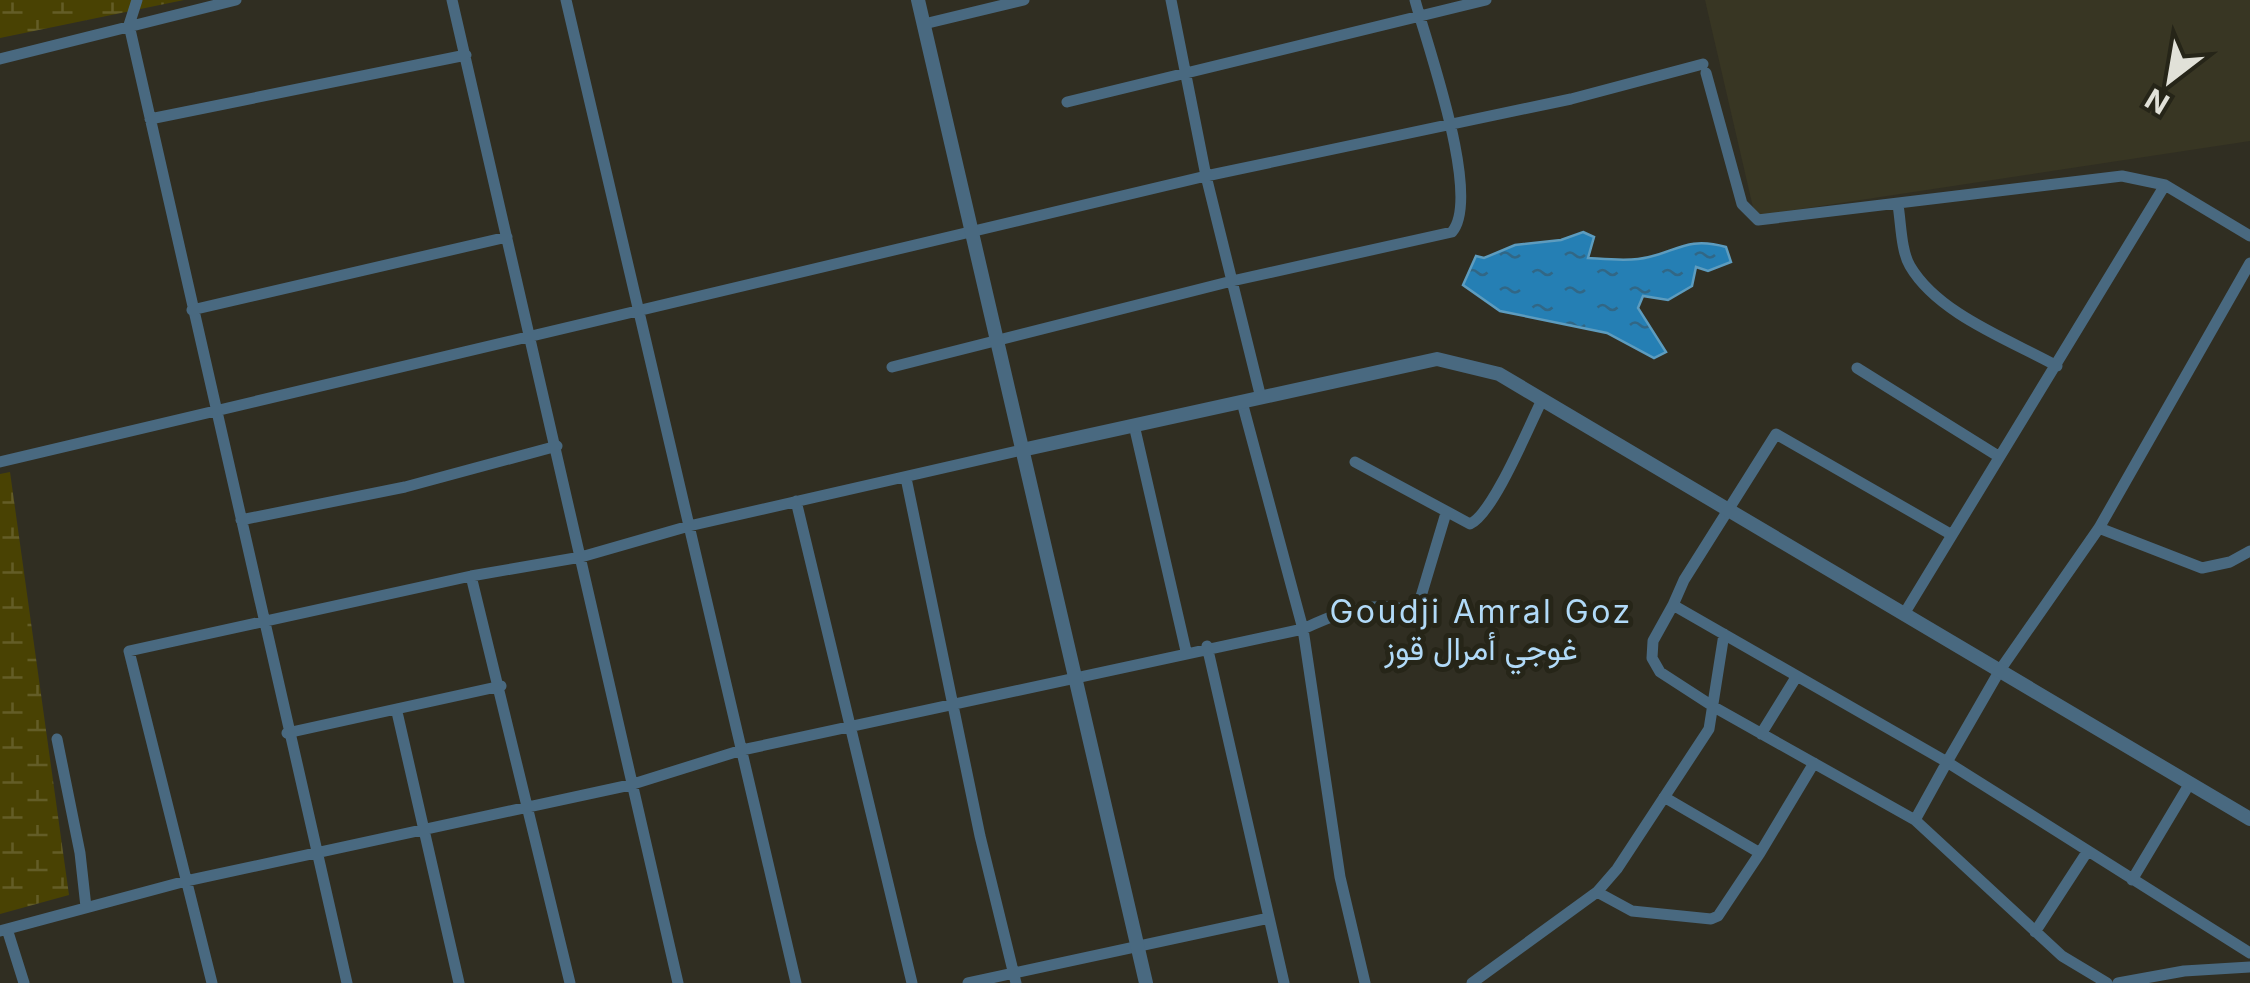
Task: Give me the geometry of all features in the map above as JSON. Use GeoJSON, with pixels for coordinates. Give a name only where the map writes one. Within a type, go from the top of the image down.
{"type":"FeatureCollection","features":[{"type":"Feature","properties":{"kind":"street"},"geometry":{"type":"LineString","coordinates":[[138,0],[129,25],[287,733],[347,983]]}},
{"type":"Feature","properties":{"kind":"street"},"geometry":{"type":"LineString","coordinates":[[0,59],[236,0]]}},
{"type":"Feature","properties":{"kind":"street"},"geometry":{"type":"LineString","coordinates":[[452,0],[678,983]]}},
{"type":"Feature","properties":{"kind":"street"},"geometry":{"type":"LineString","coordinates":[[566,0],[642,311],[796,983]]}},
{"type":"Feature","properties":{"kind":"street"},"geometry":{"type":"LineString","coordinates":[[918,0],[1146,983]]}},
{"type":"Feature","properties":{"kind":"street"},"geometry":{"type":"LineString","coordinates":[[924,24],[1024,0]]}},
{"type":"Feature","properties":{"kind":"street"},"geometry":{"type":"LineString","coordinates":[[1171,0],[1206,176],[1261,398]]}},
{"type":"Feature","properties":{"kind":"street"},"geometry":{"type":"LineString","coordinates":[[892,367],[1232,281],[1452,232],[1459,223],[1461,183],[1415,0]]}},
{"type":"Feature","properties":{"kind":"street"},"geometry":{"type":"LineString","coordinates":[[1066,102],[1486,0]]}},
{"type":"Feature","properties":{"kind":"street"},"geometry":{"type":"LineString","coordinates":[[150,119],[466,56]]}},
{"type":"Feature","properties":{"kind":"street"},"geometry":{"type":"LineString","coordinates":[[0,462],[1206,176],[1705,68],[1742,204],[1750,216],[1767,220],[2122,176],[2165,184],[2250,236]]}},
{"type":"Feature","properties":{"kind":"street"},"geometry":{"type":"LineString","coordinates":[[1904,614],[2165,184]]}},
{"type":"Feature","properties":{"kind":"street"},"geometry":{"type":"LineString","coordinates":[[1898,205],[1908,264],[1921,280],[1968,318],[2057,366]]}},
{"type":"Feature","properties":{"kind":"street"},"geometry":{"type":"LineString","coordinates":[[192,310],[507,237]]}},
{"type":"Feature","properties":{"kind":"street"},"geometry":{"type":"LineString","coordinates":[[1915,820],[2000,670],[2099,528],[2250,263]]}},
{"type":"Feature","properties":{"kind":"street"},"geometry":{"type":"LineString","coordinates":[[212,983],[129,652],[471,576],[581,557],[796,501],[1437,359],[1499,374],[2250,818]]}},
{"type":"Feature","properties":{"kind":"street"},"geometry":{"type":"LineString","coordinates":[[1857,368],[1998,456]]}},
{"type":"Feature","properties":{"kind":"street"},"geometry":{"type":"LineString","coordinates":[[1355,462],[1462,522],[1477,521],[1542,400]]}},
{"type":"Feature","properties":{"kind":"street"},"geometry":{"type":"LineString","coordinates":[[1242,402],[1303,628],[1340,877],[1366,983]]}},
{"type":"Feature","properties":{"kind":"street"},"geometry":{"type":"LineString","coordinates":[[1134,425],[1186,651]]}},
{"type":"Feature","properties":{"kind":"street"},"geometry":{"type":"LineString","coordinates":[[1952,535],[1776,434],[1653,641],[1652,658],[1660,672],[1714,707],[1915,820],[2062,956],[2107,983]]}},
{"type":"Feature","properties":{"kind":"street"},"geometry":{"type":"LineString","coordinates":[[241,520],[406,487],[557,446]]}},
{"type":"Feature","properties":{"kind":"street"},"geometry":{"type":"LineString","coordinates":[[906,478],[1015,978]]}},
{"type":"Feature","properties":{"kind":"street"},"geometry":{"type":"LineString","coordinates":[[796,501],[912,983]]}},
{"type":"Feature","properties":{"kind":"street"},"geometry":{"type":"LineString","coordinates":[[24,983],[3,930],[86,907],[186,881],[530,808],[630,784],[742,750],[1075,674],[1303,628],[1366,607],[1412,609],[1420,604],[1446,513]]}},
{"type":"Feature","properties":{"kind":"street"},"geometry":{"type":"LineString","coordinates":[[2099,528],[2202,568],[2230,562],[2250,550]]}},
{"type":"Feature","properties":{"kind":"street"},"geometry":{"type":"LineString","coordinates":[[471,576],[501,686],[570,983]]}},
{"type":"Feature","properties":{"kind":"street"},"geometry":{"type":"LineString","coordinates":[[1673,605],[1794,679],[1947,762],[2250,954]]}},
{"type":"Feature","properties":{"kind":"street"},"geometry":{"type":"LineString","coordinates":[[1472,983],[1597,892],[1709,729],[1724,634]]}},
{"type":"Feature","properties":{"kind":"street"},"geometry":{"type":"LineString","coordinates":[[1207,646],[1284,983]]}},
{"type":"Feature","properties":{"kind":"street"},"geometry":{"type":"LineString","coordinates":[[1760,734],[1794,679]]}},
{"type":"Feature","properties":{"kind":"street"},"geometry":{"type":"LineString","coordinates":[[287,733],[397,712],[501,686]]}},
{"type":"Feature","properties":{"kind":"street"},"geometry":{"type":"LineString","coordinates":[[397,712],[459,983]]}},
{"type":"Feature","properties":{"kind":"street"},"geometry":{"type":"LineString","coordinates":[[58,739],[86,907]]}},
{"type":"Feature","properties":{"kind":"street"},"geometry":{"type":"LineString","coordinates":[[1597,892],[1632,911],[1718,916],[1814,764]]}},
{"type":"Feature","properties":{"kind":"street"},"geometry":{"type":"LineString","coordinates":[[2132,880],[2190,783]]}},
{"type":"Feature","properties":{"kind":"street"},"geometry":{"type":"LineString","coordinates":[[1664,798],[1760,853]]}},
{"type":"Feature","properties":{"kind":"street"},"geometry":{"type":"LineString","coordinates":[[2035,932],[2087,852]]}},
{"type":"Feature","properties":{"kind":"street"},"geometry":{"type":"LineString","coordinates":[[968,983],[1015,978],[1270,918]]}},
{"type":"Feature","properties":{"kind":"street"},"geometry":{"type":"LineString","coordinates":[[2118,983],[2184,971],[2250,967]]}},
{"type":"Feature","properties":{"kind":"shaded area"},"geometry":{"type":"Polygon","coordinates":[[[1705,0],[2250,0],[2250,141],[1755,216],[1705,0]]]}},
{"type":"Feature","properties":{"kind":"green space"},"geometry":{"type":"Polygon","coordinates":[[[0,0],[184,0],[0,38],[0,0]]]}},
{"type":"Feature","properties":{"kind":"green space"},"geometry":{"type":"Polygon","coordinates":[[[10,472],[69,895],[0,914],[0,474],[10,472]]]}},
{"type":"Feature","properties":{"kind":"water"},"geometry":{"type":"Polygon","coordinates":[[[1583,232],[1594,237],[1588,258],[1638,259],[1700,243],[1726,247],[1731,262],[1708,271],[1696,267],[1692,286],[1668,300],[1643,296],[1638,308],[1666,352],[1654,358],[1607,333],[1500,311],[1463,285],[1476,256],[1484,258],[1515,245],[1561,240],[1583,232]]]}},
{"type":"Feature","properties":{"kind":"district","name":"Goudji Amral Goz غوجي أمرال قوز"},"geometry":{"type":"Point","coordinates":[1481,630]}}]}
